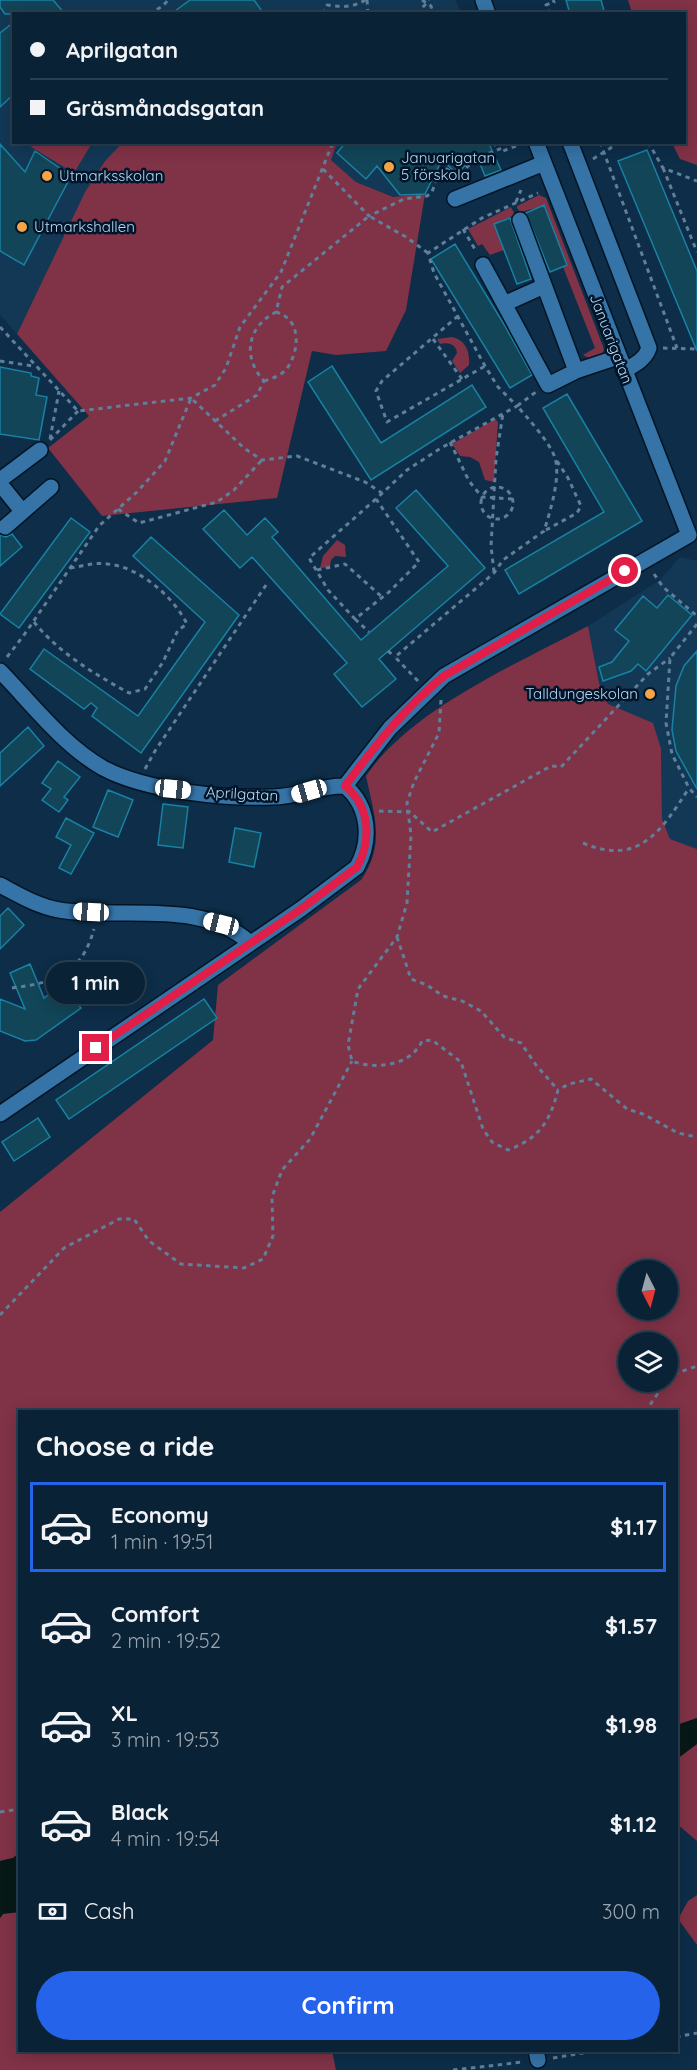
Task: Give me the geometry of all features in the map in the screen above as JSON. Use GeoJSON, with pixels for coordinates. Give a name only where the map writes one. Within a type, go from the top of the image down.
{"type":"FeatureCollection","features":[{"type":"Feature","properties":{"kind":"street","name":"Januarigatan"},"geometry":{"type":"LineString","coordinates":[[537,144],[621,364],[693,536]]}},
{"type":"Feature","properties":{"kind":"street"},"geometry":{"type":"LineString","coordinates":[[483,265],[548,385],[576,371],[638,363],[646,355],[649,348],[571,144]]}},
{"type":"Feature","properties":{"kind":"street"},"geometry":{"type":"LineString","coordinates":[[455,199],[547,170]]}},
{"type":"Feature","properties":{"kind":"street"},"geometry":{"type":"LineString","coordinates":[[520,220],[576,371]]}},
{"type":"Feature","properties":{"kind":"street"},"geometry":{"type":"LineString","coordinates":[[504,304],[544,286]]}},
{"type":"Feature","properties":{"kind":"street"},"geometry":{"type":"LineString","coordinates":[[22,511],[0,482],[45,444]]}},
{"type":"Feature","properties":{"kind":"street"},"geometry":{"type":"LineString","coordinates":[[5,527],[51,487]]}},
{"type":"Feature","properties":{"kind":"street"},"geometry":{"type":"LineString","coordinates":[[0,1114],[357,867],[363,857],[367,829],[359,801],[345,786],[390,728],[444,676],[693,536]]}},
{"type":"Feature","properties":{"kind":"street","name":"Aprilgatan"},"geometry":{"type":"LineString","coordinates":[[3,664],[69,742],[102,767],[139,783],[173,789],[263,797],[297,795],[333,786],[345,786]]}},
{"type":"Feature","properties":{"kind":"street"},"geometry":{"type":"LineString","coordinates":[[0,885],[33,903],[59,910],[192,916],[221,924],[240,934],[250,943]]}},
{"type":"Feature","properties":{"kind":"path"},"geometry":{"type":"LineString","coordinates":[[152,12],[168,0]]}},
{"type":"Feature","properties":{"kind":"path"},"geometry":{"type":"LineString","coordinates":[[325,12],[327,5],[356,6],[366,0]]}},
{"type":"Feature","properties":{"kind":"path"},"geometry":{"type":"LineString","coordinates":[[422,0],[428,1]]}},
{"type":"Feature","properties":{"kind":"path"},"geometry":{"type":"LineString","coordinates":[[549,12],[546,5],[554,2],[553,0]]}},
{"type":"Feature","properties":{"kind":"path"},"geometry":{"type":"LineString","coordinates":[[45,444],[78,411],[191,398],[215,385],[226,368],[240,327],[281,272],[332,144]]}},
{"type":"Feature","properties":{"kind":"path"},"geometry":{"type":"LineString","coordinates":[[495,144],[498,150]]}},
{"type":"Feature","properties":{"kind":"path"},"geometry":{"type":"LineString","coordinates":[[264,381],[258,374],[249,351],[250,339],[254,330],[266,317],[276,312],[282,287],[369,216],[404,199],[427,196],[432,192],[438,175],[447,169],[457,177],[475,159],[502,148],[504,151],[520,144]]}},
{"type":"Feature","properties":{"kind":"path"},"geometry":{"type":"LineString","coordinates":[[601,144],[677,348]]}},
{"type":"Feature","properties":{"kind":"path"},"geometry":{"type":"LineString","coordinates":[[579,165],[604,154],[617,144]]}},
{"type":"Feature","properties":{"kind":"path"},"geometry":{"type":"LineString","coordinates":[[649,144],[663,168],[697,252]]}},
{"type":"Feature","properties":{"kind":"path"},"geometry":{"type":"LineString","coordinates":[[663,168],[697,181]]}},
{"type":"Feature","properties":{"kind":"path"},"geometry":{"type":"LineString","coordinates":[[323,169],[369,216],[406,237],[428,253],[434,273],[485,366],[498,387],[532,422],[568,478],[581,506],[577,513],[544,531],[503,560],[494,573],[395,657]]}},
{"type":"Feature","properties":{"kind":"path"},"geometry":{"type":"LineString","coordinates":[[428,253],[482,218],[545,190],[540,179],[547,170]]}},
{"type":"Feature","properties":{"kind":"path"},"geometry":{"type":"LineString","coordinates":[[463,229],[483,265]]}},
{"type":"Feature","properties":{"kind":"path"},"geometry":{"type":"LineString","coordinates":[[215,421],[256,395],[264,381],[276,377],[288,368],[296,347],[297,331],[290,320],[276,312]]}},
{"type":"Feature","properties":{"kind":"path"},"geometry":{"type":"LineString","coordinates":[[458,316],[434,339],[406,358],[382,381],[376,391],[387,422],[485,366]]}},
{"type":"Feature","properties":{"kind":"path"},"geometry":{"type":"LineString","coordinates":[[0,327],[78,411]]}},
{"type":"Feature","properties":{"kind":"path"},"geometry":{"type":"LineString","coordinates":[[434,339],[462,379]]}},
{"type":"Feature","properties":{"kind":"path"},"geometry":{"type":"LineString","coordinates":[[649,348],[697,349]]}},
{"type":"Feature","properties":{"kind":"path"},"geometry":{"type":"LineString","coordinates":[[0,361],[34,366]]}},
{"type":"Feature","properties":{"kind":"path"},"geometry":{"type":"LineString","coordinates":[[369,633],[328,590],[309,558],[408,470],[450,442],[517,406],[548,385]]}},
{"type":"Feature","properties":{"kind":"path"},"geometry":{"type":"LineString","coordinates":[[45,444],[58,391]]}},
{"type":"Feature","properties":{"kind":"path"},"geometry":{"type":"LineString","coordinates":[[191,398],[244,448],[262,460],[297,456],[364,482],[382,494]]}},
{"type":"Feature","properties":{"kind":"path"},"geometry":{"type":"LineString","coordinates":[[3,664],[99,526],[165,461],[191,398]]}},
{"type":"Feature","properties":{"kind":"path"},"geometry":{"type":"LineString","coordinates":[[494,573],[491,546],[495,459],[503,413]]}},
{"type":"Feature","properties":{"kind":"path"},"geometry":{"type":"LineString","coordinates":[[450,442],[469,481],[482,497],[513,499]]}},
{"type":"Feature","properties":{"kind":"path"},"geometry":{"type":"LineString","coordinates":[[544,531],[554,494],[555,458]]}},
{"type":"Feature","properties":{"kind":"path"},"geometry":{"type":"LineString","coordinates":[[118,509],[139,523],[217,502],[234,490],[262,460]]}},
{"type":"Feature","properties":{"kind":"path"},"geometry":{"type":"LineString","coordinates":[[495,487],[508,491],[513,499],[510,512],[503,518],[494,519],[482,509],[482,497],[486,491],[495,487]]}},
{"type":"Feature","properties":{"kind":"path"},"geometry":{"type":"LineString","coordinates":[[355,619],[419,562],[376,499]]}},
{"type":"Feature","properties":{"kind":"path"},"geometry":{"type":"LineString","coordinates":[[34,622],[48,639],[104,680],[129,693],[145,689],[163,662],[178,630],[187,624],[180,609],[144,579],[125,568],[100,564],[70,568]]}},
{"type":"Feature","properties":{"kind":"path"},"geometry":{"type":"LineString","coordinates":[[316,570],[345,564],[382,597]]}},
{"type":"Feature","properties":{"kind":"path"},"geometry":{"type":"LineString","coordinates":[[651,568],[663,587],[697,616]]}},
{"type":"Feature","properties":{"kind":"path"},"geometry":{"type":"LineString","coordinates":[[139,783],[155,751],[266,585]]}},
{"type":"Feature","properties":{"kind":"path"},"geometry":{"type":"LineString","coordinates":[[363,810],[410,812],[432,832],[551,766],[561,767],[648,674],[670,658],[697,624]]}},
{"type":"Feature","properties":{"kind":"path"},"geometry":{"type":"LineString","coordinates":[[0,1315],[64,1248],[119,1219],[134,1219],[142,1227],[149,1241],[181,1264],[244,1268],[263,1259],[273,1236],[272,1197],[282,1170],[310,1139],[352,1060],[348,1045],[358,989],[397,937],[407,903],[411,835],[410,812],[407,803],[414,782],[439,733],[442,712],[440,695],[388,651]]}},
{"type":"Feature","properties":{"kind":"path"},"geometry":{"type":"LineString","coordinates":[[670,658],[666,733],[672,754],[689,788],[697,797]]}},
{"type":"Feature","properties":{"kind":"path"},"geometry":{"type":"LineString","coordinates":[[583,843],[611,852],[638,846],[662,827],[689,788]]}},
{"type":"Feature","properties":{"kind":"path"},"geometry":{"type":"LineString","coordinates":[[12,988],[43,984],[79,964],[88,949],[94,928],[95,912]]}},
{"type":"Feature","properties":{"kind":"path"},"geometry":{"type":"LineString","coordinates":[[397,937],[411,979],[427,985],[443,996],[462,1000],[481,1011],[504,1037],[521,1043],[536,1065],[558,1090]]}},
{"type":"Feature","properties":{"kind":"path"},"geometry":{"type":"LineString","coordinates":[[352,1060],[362,1065],[389,1064],[405,1060],[418,1051],[422,1041],[432,1040],[461,1062],[483,1129],[492,1142],[508,1150],[521,1145],[542,1129],[551,1115],[558,1090],[569,1084],[591,1079],[627,1109],[643,1114],[678,1133],[697,1137]]}},
{"type":"Feature","properties":{"kind":"path"},"geometry":{"type":"LineString","coordinates":[[678,1373],[697,1366]]}},
{"type":"Feature","properties":{"kind":"path"},"geometry":{"type":"LineString","coordinates":[[646,1410],[659,1392]]}},
{"type":"Feature","properties":{"kind":"path"},"geometry":{"type":"LineString","coordinates":[[0,1812],[18,1809]]}},
{"type":"Feature","properties":{"kind":"path"},"geometry":{"type":"LineString","coordinates":[[678,2037],[697,2033]]}},
{"type":"Feature","properties":{"kind":"path"},"geometry":{"type":"LineString","coordinates":[[453,2070],[537,2055],[575,2052]]}},
{"type":"Feature","properties":{"kind":"shaded area","name":"Utmarksskolan"},"geometry":{"type":"Polygon","coordinates":[[[0,0],[456,0],[461,12],[12,12],[12,144],[121,144],[105,161],[85,192],[17,334],[0,315],[0,0]]]}},
{"type":"Feature","properties":{"kind":"shaded area"},"geometry":{"type":"Polygon","coordinates":[[[628,0],[697,0],[697,165],[680,159],[672,144],[686,144],[686,12],[632,12],[628,0]]]}},
{"type":"Feature","properties":{"kind":"shaded area"},"geometry":{"type":"Polygon","coordinates":[[[33,144],[91,144],[74,173],[31,147],[33,144]]]}},
{"type":"Feature","properties":{"kind":"shaded area"},"geometry":{"type":"Polygon","coordinates":[[[121,144],[337,144],[331,160],[356,182],[393,197],[425,194],[406,310],[386,351],[336,355],[312,351],[277,498],[102,516],[48,448],[89,416],[17,334],[85,192],[105,161],[121,144]]]}},
{"type":"Feature","properties":{"kind":"shaded area","name":"Januarigatan 5 förskola"},"geometry":{"type":"Polygon","coordinates":[[[337,144],[485,144],[457,174],[441,160],[425,194],[393,197],[356,182],[331,160],[337,144]]]}},
{"type":"Feature","properties":{"kind":"shaded area"},"geometry":{"type":"Polygon","coordinates":[[[539,195],[546,198],[604,349],[602,355],[589,358],[583,355],[595,348],[563,267],[567,265],[545,206],[520,212],[517,208],[539,195]]]}},
{"type":"Feature","properties":{"kind":"shaded area"},"geometry":{"type":"Polygon","coordinates":[[[511,207],[515,215],[494,224],[504,250],[490,255],[482,244],[478,246],[468,229],[511,207]]]}},
{"type":"Feature","properties":{"kind":"shaded area"},"geometry":{"type":"Polygon","coordinates":[[[452,337],[464,344],[469,356],[469,365],[460,373],[452,361],[457,353],[455,348],[449,344],[440,344],[437,339],[452,337]]]}},
{"type":"Feature","properties":{"kind":"shaded area"},"geometry":{"type":"Polygon","coordinates":[[[495,419],[498,422],[494,482],[485,480],[479,462],[470,457],[460,456],[452,444],[495,419]]]}},
{"type":"Feature","properties":{"kind":"shaded area"},"geometry":{"type":"Polygon","coordinates":[[[337,540],[345,545],[346,557],[335,556],[331,560],[330,567],[320,568],[323,556],[337,540]]]}},
{"type":"Feature","properties":{"kind":"shaded area","name":"Talldungeskolan"},"geometry":{"type":"Polygon","coordinates":[[[680,557],[697,561],[697,849],[670,839],[662,819],[661,749],[626,712],[608,704],[599,683],[588,626],[660,580],[680,557]]]}},
{"type":"Feature","properties":{"kind":"shaded area"},"geometry":{"type":"Polygon","coordinates":[[[588,626],[599,683],[608,704],[653,723],[661,749],[662,819],[670,839],[697,849],[697,1718],[678,1725],[678,1410],[18,1410],[18,1854],[0,1861],[0,1212],[213,1040],[218,985],[361,880],[369,867],[376,842],[375,817],[366,776],[386,752],[410,730],[467,690],[588,626]]]}},
{"type":"Feature","properties":{"kind":"shaded area"},"geometry":{"type":"Polygon","coordinates":[[[697,1718],[697,1744],[678,1758],[678,1725],[697,1718]]]}},
{"type":"Feature","properties":{"kind":"shaded area"},"geometry":{"type":"Polygon","coordinates":[[[697,1744],[697,1841],[678,1825],[678,1758],[697,1744]]]}},
{"type":"Feature","properties":{"kind":"shaded area"},"geometry":{"type":"Polygon","coordinates":[[[18,1854],[18,1912],[3,1914],[0,1918],[0,1861],[13,1858],[18,1854]]]}},
{"type":"Feature","properties":{"kind":"shaded area"},"geometry":{"type":"Polygon","coordinates":[[[697,1895],[697,1945],[678,1919],[688,1901],[697,1895]]]}},
{"type":"Feature","properties":{"kind":"shaded area"},"geometry":{"type":"Polygon","coordinates":[[[18,1912],[18,2052],[332,2052],[336,2070],[0,2070],[0,1918],[3,1913],[18,1912]]]}},
{"type":"Feature","properties":{"kind":"building"},"geometry":{"type":"Polygon","coordinates":[[[0,0],[53,0],[63,12],[5,14],[0,7],[0,0]]]}},
{"type":"Feature","properties":{"kind":"building"},"geometry":{"type":"Polygon","coordinates":[[[190,0],[254,0],[263,12],[174,12],[190,0]]]}},
{"type":"Feature","properties":{"kind":"building"},"geometry":{"type":"Polygon","coordinates":[[[566,0],[601,0],[604,12],[569,12],[566,0]]]}},
{"type":"Feature","properties":{"kind":"building"},"geometry":{"type":"Polygon","coordinates":[[[12,24],[12,96],[0,107],[0,33],[12,24]]]}},
{"type":"Feature","properties":{"kind":"building","name":"Utmarkshallen"},"geometry":{"type":"Polygon","coordinates":[[[0,144],[25,172],[35,151],[71,176],[24,265],[0,251],[0,144]]]}},
{"type":"Feature","properties":{"kind":"building","name":"Januarigatan 5 förskola"},"geometry":{"type":"Polygon","coordinates":[[[344,144],[489,144],[501,170],[485,176],[476,154],[457,174],[442,160],[425,194],[400,195],[377,166],[366,179],[337,153],[344,144]]]}},
{"type":"Feature","properties":{"kind":"building"},"geometry":{"type":"Polygon","coordinates":[[[647,150],[697,271],[697,351],[618,161],[647,150]]]}},
{"type":"Feature","properties":{"kind":"building"},"geometry":{"type":"Polygon","coordinates":[[[544,205],[567,265],[550,272],[526,213],[544,205]]]}},
{"type":"Feature","properties":{"kind":"building"},"geometry":{"type":"Polygon","coordinates":[[[510,218],[531,279],[517,284],[494,224],[510,218]]]}},
{"type":"Feature","properties":{"kind":"building"},"geometry":{"type":"Polygon","coordinates":[[[455,244],[532,375],[510,388],[431,259],[455,244]]]}},
{"type":"Feature","properties":{"kind":"building"},"geometry":{"type":"Polygon","coordinates":[[[332,366],[381,443],[472,385],[486,407],[371,480],[308,382],[332,366]]]}},
{"type":"Feature","properties":{"kind":"building"},"geometry":{"type":"Polygon","coordinates":[[[0,367],[31,373],[31,376],[39,378],[36,395],[47,397],[39,440],[0,434],[0,367]]]}},
{"type":"Feature","properties":{"kind":"building"},"geometry":{"type":"Polygon","coordinates":[[[567,394],[642,521],[519,594],[505,570],[604,512],[543,408],[567,394]]]}},
{"type":"Feature","properties":{"kind":"building"},"geometry":{"type":"Polygon","coordinates":[[[416,490],[485,568],[379,659],[396,679],[362,707],[334,674],[347,663],[252,557],[240,568],[203,529],[224,510],[247,535],[265,518],[278,532],[272,537],[361,640],[448,566],[396,508],[416,490]]]}},
{"type":"Feature","properties":{"kind":"building"},"geometry":{"type":"Polygon","coordinates":[[[71,518],[90,532],[19,628],[0,614],[71,518]]]}},
{"type":"Feature","properties":{"kind":"building"},"geometry":{"type":"Polygon","coordinates":[[[12,534],[22,547],[0,566],[0,535],[6,537],[12,534]]]}},
{"type":"Feature","properties":{"kind":"building"},"geometry":{"type":"Polygon","coordinates":[[[151,537],[239,615],[141,753],[92,716],[97,708],[91,703],[84,709],[30,669],[44,649],[138,716],[205,622],[133,556],[151,537]]]}},
{"type":"Feature","properties":{"kind":"building"},"geometry":{"type":"Polygon","coordinates":[[[668,595],[692,615],[646,671],[638,664],[631,671],[603,681],[599,667],[612,662],[629,641],[615,630],[643,596],[657,608],[668,595]]]}},
{"type":"Feature","properties":{"kind":"building"},"geometry":{"type":"Polygon","coordinates":[[[697,651],[697,789],[676,751],[672,730],[676,686],[684,666],[697,651]]]}},
{"type":"Feature","properties":{"kind":"building"},"geometry":{"type":"Polygon","coordinates":[[[28,727],[44,746],[0,786],[0,753],[28,727]]]}},
{"type":"Feature","properties":{"kind":"building"},"geometry":{"type":"Polygon","coordinates":[[[58,761],[80,777],[64,797],[68,800],[59,812],[42,800],[51,789],[42,783],[58,761]]]}},
{"type":"Feature","properties":{"kind":"building"},"geometry":{"type":"Polygon","coordinates":[[[108,790],[133,800],[118,837],[93,827],[108,790]]]}},
{"type":"Feature","properties":{"kind":"building"},"geometry":{"type":"Polygon","coordinates":[[[163,804],[188,807],[183,848],[158,845],[163,804]]]}},
{"type":"Feature","properties":{"kind":"building"},"geometry":{"type":"Polygon","coordinates":[[[66,818],[94,833],[71,874],[59,868],[71,845],[56,837],[66,818]]]}},
{"type":"Feature","properties":{"kind":"building"},"geometry":{"type":"Polygon","coordinates":[[[235,828],[261,833],[254,867],[229,862],[235,828]]]}},
{"type":"Feature","properties":{"kind":"building"},"geometry":{"type":"Polygon","coordinates":[[[8,908],[24,925],[0,949],[0,916],[8,908]]]}},
{"type":"Feature","properties":{"kind":"building"},"geometry":{"type":"Polygon","coordinates":[[[30,964],[44,998],[63,984],[81,1008],[36,1040],[25,1041],[0,1031],[0,999],[25,1009],[10,973],[30,964]]]}},
{"type":"Feature","properties":{"kind":"building"},"geometry":{"type":"Polygon","coordinates":[[[204,999],[217,1018],[69,1119],[56,1100],[204,999]]]}},
{"type":"Feature","properties":{"kind":"building"},"geometry":{"type":"Polygon","coordinates":[[[38,1118],[50,1137],[14,1161],[2,1142],[38,1118]]]}},
{"type":"Feature","properties":{"kind":"place","name":"Januarigatan 5 förskola"},"geometry":{"type":"Point","coordinates":[389,167]}},
{"type":"Feature","properties":{"kind":"place","name":"Utmarksskolan"},"geometry":{"type":"Point","coordinates":[47,176]}},
{"type":"Feature","properties":{"kind":"place","name":"Utmarkshallen"},"geometry":{"type":"Point","coordinates":[22,227]}},
{"type":"Feature","properties":{"kind":"place","name":"Talldungeskolan"},"geometry":{"type":"Point","coordinates":[650,694]}},
{"type":"Feature","properties":{"kind":"route"},"geometry":{"type":"LineString","coordinates":[[96,1048],[301,909],[357,867],[363,857],[367,829],[359,801],[354,793],[345,786],[390,728],[427,690],[444,676],[625,571]]}}]}
